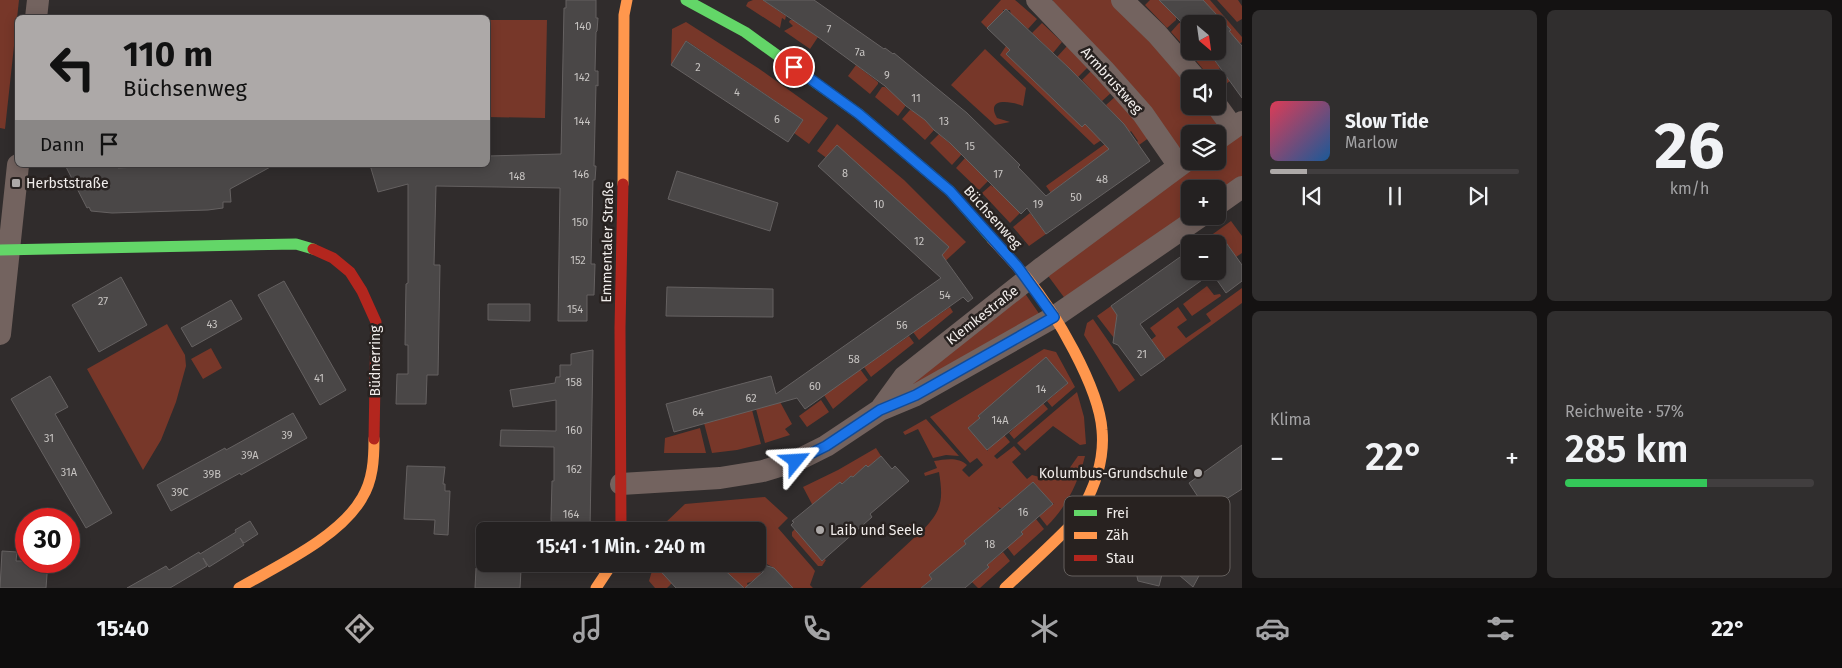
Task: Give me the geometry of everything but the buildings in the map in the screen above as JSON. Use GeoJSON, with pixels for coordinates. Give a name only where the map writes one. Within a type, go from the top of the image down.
{"type":"FeatureCollection","features":[{"type":"Feature","properties":{"kind":"street"},"geometry":{"type":"LineString","coordinates":[[36,15],[38,0]]}},
{"type":"Feature","properties":{"kind":"street","name":"Emmentaler Straße"},"geometry":{"type":"LineString","coordinates":[[622,484],[620,328],[624,15],[627,0]]}},
{"type":"Feature","properties":{"kind":"street","name":"Büchsenweg"},"geometry":{"type":"LineString","coordinates":[[686,0],[745,32],[859,114],[950,191],[1028,279],[1054,317],[1083,370],[1098,406],[1102,430],[1102,452],[1099,470],[1089,496]]}},
{"type":"Feature","properties":{"kind":"street","name":"Armbrustweg"},"geometry":{"type":"LineString","coordinates":[[1037,0],[1181,157]]}},
{"type":"Feature","properties":{"kind":"street"},"geometry":{"type":"LineString","coordinates":[[1122,0],[1157,34],[1188,70]]}},
{"type":"Feature","properties":{"kind":"street"},"geometry":{"type":"LineString","coordinates":[[1222,115],[1231,130]]}},
{"type":"Feature","properties":{"kind":"street","name":"Klemkestraße"},"geometry":{"type":"LineString","coordinates":[[880,410],[904,377],[1028,279],[1181,165]]}},
{"type":"Feature","properties":{"kind":"street"},"geometry":{"type":"LineString","coordinates":[[0,334],[5,249],[18,167]]}},
{"type":"Feature","properties":{"kind":"street"},"geometry":{"type":"LineString","coordinates":[[1226,198],[1242,187]]}},
{"type":"Feature","properties":{"kind":"street","name":"Klemkestraße"},"geometry":{"type":"LineString","coordinates":[[622,484],[720,478],[762,472],[796,461],[826,446],[880,410],[916,395],[1054,317],[1188,225]]}},
{"type":"Feature","properties":{"kind":"street","name":"Büdnerring"},"geometry":{"type":"LineString","coordinates":[[5,249],[296,244],[323,252],[338,261],[354,276],[369,301],[376,322],[374,462],[369,485],[361,501],[326,536],[239,588]]}},
{"type":"Feature","properties":{"kind":"street"},"geometry":{"type":"LineString","coordinates":[[621,522],[622,484]]}},
{"type":"Feature","properties":{"kind":"street","name":"Büchsenweg"},"geometry":{"type":"LineString","coordinates":[[1005,588],[1064,532]]}},
{"type":"Feature","properties":{"kind":"street"},"geometry":{"type":"LineString","coordinates":[[596,588],[607,572]]}},
{"type":"Feature","properties":{"kind":"shaded area"},"geometry":{"type":"Polygon","coordinates":[[[0,0],[19,0],[17,15],[15,15],[15,37],[5,129],[0,128],[0,0]]]}},
{"type":"Feature","properties":{"kind":"shaded area"},"geometry":{"type":"Polygon","coordinates":[[[763,0],[786,16],[785,20],[782,18],[780,28],[746,6],[748,2],[763,0]]]}},
{"type":"Feature","properties":{"kind":"shaded area"},"geometry":{"type":"Polygon","coordinates":[[[1001,0],[1015,0],[1037,19],[1028,29],[1011,15],[1010,10],[1003,10],[1003,15],[987,28],[981,22],[1001,0]]]}},
{"type":"Feature","properties":{"kind":"shaded area"},"geometry":{"type":"Polygon","coordinates":[[[1053,0],[1114,0],[1181,70],[1181,115],[1215,115],[1220,125],[1181,125],[1181,149],[1173,144],[1053,5],[1053,0]]]}},
{"type":"Feature","properties":{"kind":"shaded area"},"geometry":{"type":"Polygon","coordinates":[[[1150,0],[1159,0],[1176,17],[1176,20],[1167,28],[1145,5],[1150,0]]]}},
{"type":"Feature","properties":{"kind":"shaded area"},"geometry":{"type":"Polygon","coordinates":[[[1203,0],[1210,0],[1223,15],[1216,15],[1203,0]]]}},
{"type":"Feature","properties":{"kind":"shaded area"},"geometry":{"type":"Polygon","coordinates":[[[1217,0],[1238,0],[1242,6],[1242,19],[1237,22],[1217,0]]]}},
{"type":"Feature","properties":{"kind":"shaded area"},"geometry":{"type":"Polygon","coordinates":[[[1226,18],[1242,37],[1242,42],[1230,51],[1230,30],[1226,26],[1226,18]]]}},
{"type":"Feature","properties":{"kind":"shaded area"},"geometry":{"type":"Polygon","coordinates":[[[490,20],[547,20],[545,118],[490,117],[490,20]]]}},
{"type":"Feature","properties":{"kind":"shaded area"},"geometry":{"type":"Polygon","coordinates":[[[793,20],[818,37],[810,49],[784,31],[793,26],[789,22],[793,20]]]}},
{"type":"Feature","properties":{"kind":"shaded area"},"geometry":{"type":"Polygon","coordinates":[[[686,22],[758,68],[828,118],[809,144],[794,133],[803,120],[687,41],[671,65],[672,29],[686,22]]]}},
{"type":"Feature","properties":{"kind":"shaded area"},"geometry":{"type":"Polygon","coordinates":[[[1042,23],[1062,42],[1053,53],[1032,33],[1042,23]]]}},
{"type":"Feature","properties":{"kind":"shaded area"},"geometry":{"type":"Polygon","coordinates":[[[1181,23],[1181,43],[1171,32],[1181,23]]]}},
{"type":"Feature","properties":{"kind":"shaded area"},"geometry":{"type":"Polygon","coordinates":[[[1006,46],[1082,127],[1085,124],[1109,135],[1094,145],[1000,55],[1006,46]]]}},
{"type":"Feature","properties":{"kind":"shaded area"},"geometry":{"type":"Polygon","coordinates":[[[1067,46],[1088,67],[1078,77],[1057,57],[1067,46]]]}},
{"type":"Feature","properties":{"kind":"shaded area"},"geometry":{"type":"Polygon","coordinates":[[[985,49],[1026,88],[1023,106],[1001,102],[994,107],[997,118],[1010,122],[995,125],[951,85],[985,49]]]}},
{"type":"Feature","properties":{"kind":"shaded area"},"geometry":{"type":"Polygon","coordinates":[[[1195,60],[1214,60],[1220,68],[1220,70],[1204,70],[1195,60]]]}},
{"type":"Feature","properties":{"kind":"shaded area"},"geometry":{"type":"Polygon","coordinates":[[[856,65],[878,82],[870,94],[848,76],[856,65]]]}},
{"type":"Feature","properties":{"kind":"shaded area"},"geometry":{"type":"Polygon","coordinates":[[[1092,70],[1112,92],[1102,101],[1082,80],[1092,70]]]}},
{"type":"Feature","properties":{"kind":"shaded area"},"geometry":{"type":"Polygon","coordinates":[[[882,87],[885,87],[907,104],[898,116],[875,97],[882,87]]]}},
{"type":"Feature","properties":{"kind":"shaded area"},"geometry":{"type":"Polygon","coordinates":[[[1116,96],[1150,137],[1139,145],[1131,131],[1106,105],[1116,96]]]}},
{"type":"Feature","properties":{"kind":"shaded area"},"geometry":{"type":"Polygon","coordinates":[[[910,110],[920,115],[934,130],[925,140],[902,119],[910,110]]]}},
{"type":"Feature","properties":{"kind":"shaded area"},"geometry":{"type":"Polygon","coordinates":[[[837,124],[904,180],[966,242],[941,265],[936,261],[949,247],[817,151],[837,124]]]}},
{"type":"Feature","properties":{"kind":"shaded area"},"geometry":{"type":"Polygon","coordinates":[[[939,134],[961,153],[952,165],[930,143],[939,134]]]}},
{"type":"Feature","properties":{"kind":"shaded area"},"geometry":{"type":"Polygon","coordinates":[[[1242,134],[1242,177],[1226,188],[1226,180],[1181,180],[1181,219],[1066,300],[1046,273],[1190,170],[1226,170],[1226,145],[1242,134]]]}},
{"type":"Feature","properties":{"kind":"shaded area"},"geometry":{"type":"Polygon","coordinates":[[[1112,139],[1117,147],[1051,193],[1046,186],[1112,139]]]}},
{"type":"Feature","properties":{"kind":"shaded area"},"geometry":{"type":"Polygon","coordinates":[[[965,158],[988,181],[979,190],[956,168],[965,158]]]}},
{"type":"Feature","properties":{"kind":"shaded area"},"geometry":{"type":"Polygon","coordinates":[[[991,185],[1020,213],[1010,223],[982,193],[991,185]]]}},
{"type":"Feature","properties":{"kind":"shaded area"},"geometry":{"type":"Polygon","coordinates":[[[1030,213],[1046,234],[1029,246],[1013,227],[1030,213]]]}},
{"type":"Feature","properties":{"kind":"shaded area"},"geometry":{"type":"Polygon","coordinates":[[[1231,221],[1242,236],[1242,253],[1236,257],[1226,243],[1226,235],[1212,235],[1231,221]]]}},
{"type":"Feature","properties":{"kind":"shaded area"},"geometry":{"type":"Polygon","coordinates":[[[1207,286],[1214,295],[1220,294],[1221,296],[1192,316],[1183,304],[1207,286]]]}},
{"type":"Feature","properties":{"kind":"shaded area"},"geometry":{"type":"Polygon","coordinates":[[[1242,288],[1242,303],[1165,359],[1151,340],[1156,336],[1150,328],[1178,307],[1187,320],[1177,327],[1186,338],[1211,321],[1206,314],[1242,288]]]}},
{"type":"Feature","properties":{"kind":"shaded area"},"geometry":{"type":"Polygon","coordinates":[[[1024,292],[1040,315],[917,387],[911,382],[1024,292]]]}},
{"type":"Feature","properties":{"kind":"shaded area"},"geometry":{"type":"Polygon","coordinates":[[[1111,306],[1128,329],[1114,338],[1097,316],[1111,306]]]}},
{"type":"Feature","properties":{"kind":"shaded area"},"geometry":{"type":"Polygon","coordinates":[[[950,307],[953,312],[919,340],[913,332],[950,307]]]}},
{"type":"Feature","properties":{"kind":"shaded area"},"geometry":{"type":"Polygon","coordinates":[[[1093,319],[1135,380],[1119,392],[1084,335],[1087,323],[1093,319]]]}},
{"type":"Feature","properties":{"kind":"shaded area"},"geometry":{"type":"Polygon","coordinates":[[[167,324],[185,355],[186,366],[176,402],[161,440],[143,470],[87,369],[167,324]]]}},
{"type":"Feature","properties":{"kind":"shaded area"},"geometry":{"type":"Polygon","coordinates":[[[909,336],[914,343],[871,377],[864,367],[909,336]]]}},
{"type":"Feature","properties":{"kind":"shaded area"},"geometry":{"type":"Polygon","coordinates":[[[211,348],[222,368],[203,379],[191,359],[211,348]]]}},
{"type":"Feature","properties":{"kind":"shaded area"},"geometry":{"type":"Polygon","coordinates":[[[1044,349],[1056,352],[1075,387],[1052,407],[1047,401],[1068,383],[1006,392],[980,417],[978,415],[980,418],[968,428],[988,451],[1004,435],[1010,442],[994,456],[997,459],[1014,446],[1021,454],[1012,462],[1027,479],[1032,475],[1047,479],[1048,477],[1054,480],[1058,476],[1062,479],[1078,456],[1085,456],[1079,476],[1069,496],[1064,496],[1064,505],[1047,526],[1039,516],[1054,503],[1033,482],[1002,509],[998,507],[1001,511],[981,529],[979,528],[980,530],[964,541],[967,545],[929,575],[932,579],[921,588],[860,588],[916,536],[908,526],[910,524],[924,529],[935,515],[941,496],[939,472],[925,476],[924,473],[937,468],[934,461],[948,459],[964,462],[967,465],[962,470],[969,477],[983,465],[977,458],[970,463],[930,417],[1044,349]]]}},
{"type":"Feature","properties":{"kind":"shaded area"},"geometry":{"type":"Polygon","coordinates":[[[860,369],[868,380],[833,409],[824,395],[860,369]]]}},
{"type":"Feature","properties":{"kind":"shaded area"},"geometry":{"type":"Polygon","coordinates":[[[1077,392],[1084,417],[1086,444],[1080,445],[1053,426],[1025,451],[1017,443],[1077,392]]]}},
{"type":"Feature","properties":{"kind":"shaded area"},"geometry":{"type":"Polygon","coordinates":[[[779,400],[792,424],[785,429],[790,435],[765,443],[756,409],[778,403],[779,400]]]}},
{"type":"Feature","properties":{"kind":"shaded area"},"geometry":{"type":"Polygon","coordinates":[[[821,400],[829,412],[807,427],[799,416],[821,400]]]}},
{"type":"Feature","properties":{"kind":"shaded area"},"geometry":{"type":"Polygon","coordinates":[[[1042,402],[1048,409],[1014,439],[1009,433],[1042,402]]]}},
{"type":"Feature","properties":{"kind":"shaded area"},"geometry":{"type":"Polygon","coordinates":[[[752,410],[761,444],[737,450],[712,453],[704,423],[752,410]]]}},
{"type":"Feature","properties":{"kind":"shaded area"},"geometry":{"type":"Polygon","coordinates":[[[926,419],[959,456],[946,455],[933,458],[918,429],[905,435],[903,432],[926,419]]]}},
{"type":"Feature","properties":{"kind":"shaded area"},"geometry":{"type":"Polygon","coordinates":[[[700,428],[706,453],[664,453],[665,438],[700,428]]]}},
{"type":"Feature","properties":{"kind":"shaded area"},"geometry":{"type":"Polygon","coordinates":[[[876,448],[881,456],[853,477],[851,476],[813,506],[803,487],[876,448]]]}},
{"type":"Feature","properties":{"kind":"shaded area"},"geometry":{"type":"Polygon","coordinates":[[[765,497],[788,518],[778,528],[815,571],[810,585],[813,588],[793,588],[774,568],[766,564],[766,522],[666,522],[685,504],[765,497]]]}},
{"type":"Feature","properties":{"kind":"shaded area"},"geometry":{"type":"Polygon","coordinates":[[[1036,519],[1044,529],[1014,556],[1007,547],[1021,534],[1023,535],[1021,532],[1036,519]]]}},
{"type":"Feature","properties":{"kind":"shaded area"},"geometry":{"type":"Polygon","coordinates":[[[795,529],[823,561],[824,559],[826,560],[822,566],[818,566],[792,536],[792,532],[795,529]]]}},
{"type":"Feature","properties":{"kind":"shaded area"},"geometry":{"type":"Polygon","coordinates":[[[1003,552],[1010,561],[978,588],[971,581],[987,567],[989,568],[987,565],[1003,552]]]}},
{"type":"Feature","properties":{"kind":"shaded area"},"geometry":{"type":"Polygon","coordinates":[[[652,572],[662,572],[672,583],[667,588],[655,588],[649,581],[652,572]]]}},
{"type":"Feature","properties":{"kind":"shaded area"},"geometry":{"type":"Polygon","coordinates":[[[726,572],[761,572],[757,578],[747,583],[748,586],[741,588],[726,572]]]}},
{"type":"Feature","properties":{"kind":"traffic: fast"},"geometry":{"type":"LineString","coordinates":[[686,0],[745,32],[859,114],[950,191],[992,239]]}},
{"type":"Feature","properties":{"kind":"traffic: fast"},"geometry":{"type":"LineString","coordinates":[[0,250],[296,244],[313,249]]}},
{"type":"Feature","properties":{"kind":"traffic: slow"},"geometry":{"type":"LineString","coordinates":[[623,184],[624,15],[627,0]]}},
{"type":"Feature","properties":{"kind":"traffic: slow"},"geometry":{"type":"LineString","coordinates":[[992,239],[1023,273],[1050,310],[1074,351],[1093,393],[1102,430],[1102,453],[1097,475],[1089,496]]}},
{"type":"Feature","properties":{"kind":"traffic: slow"},"geometry":{"type":"LineString","coordinates":[[239,588],[289,560],[323,538],[352,512],[369,484],[373,462],[374,439]]}},
{"type":"Feature","properties":{"kind":"traffic: slow"},"geometry":{"type":"LineString","coordinates":[[1005,588],[1064,532]]}},
{"type":"Feature","properties":{"kind":"traffic: slow"},"geometry":{"type":"LineString","coordinates":[[596,588],[607,572]]}},
{"type":"Feature","properties":{"kind":"traffic: jam"},"geometry":{"type":"LineString","coordinates":[[621,522],[620,328],[623,184]]}},
{"type":"Feature","properties":{"kind":"traffic: jam"},"geometry":{"type":"LineString","coordinates":[[313,249],[333,258],[350,272],[362,291],[376,322],[374,439]]}},
{"type":"Feature","properties":{"kind":"place","name":"Herbststraße"},"geometry":{"type":"Point","coordinates":[16,183]}},
{"type":"Feature","properties":{"kind":"place","name":"Kolumbus-Grundschule"},"geometry":{"type":"Point","coordinates":[1198,473]}},
{"type":"Feature","properties":{"kind":"place","name":"Laib und Seele"},"geometry":{"type":"Point","coordinates":[820,530]}},
{"type":"Feature","properties":{"kind":"route"},"geometry":{"type":"LineString","coordinates":[[794,67],[859,114],[950,191],[1028,279],[1054,317],[916,395],[880,410],[826,446],[796,461]]}}]}
